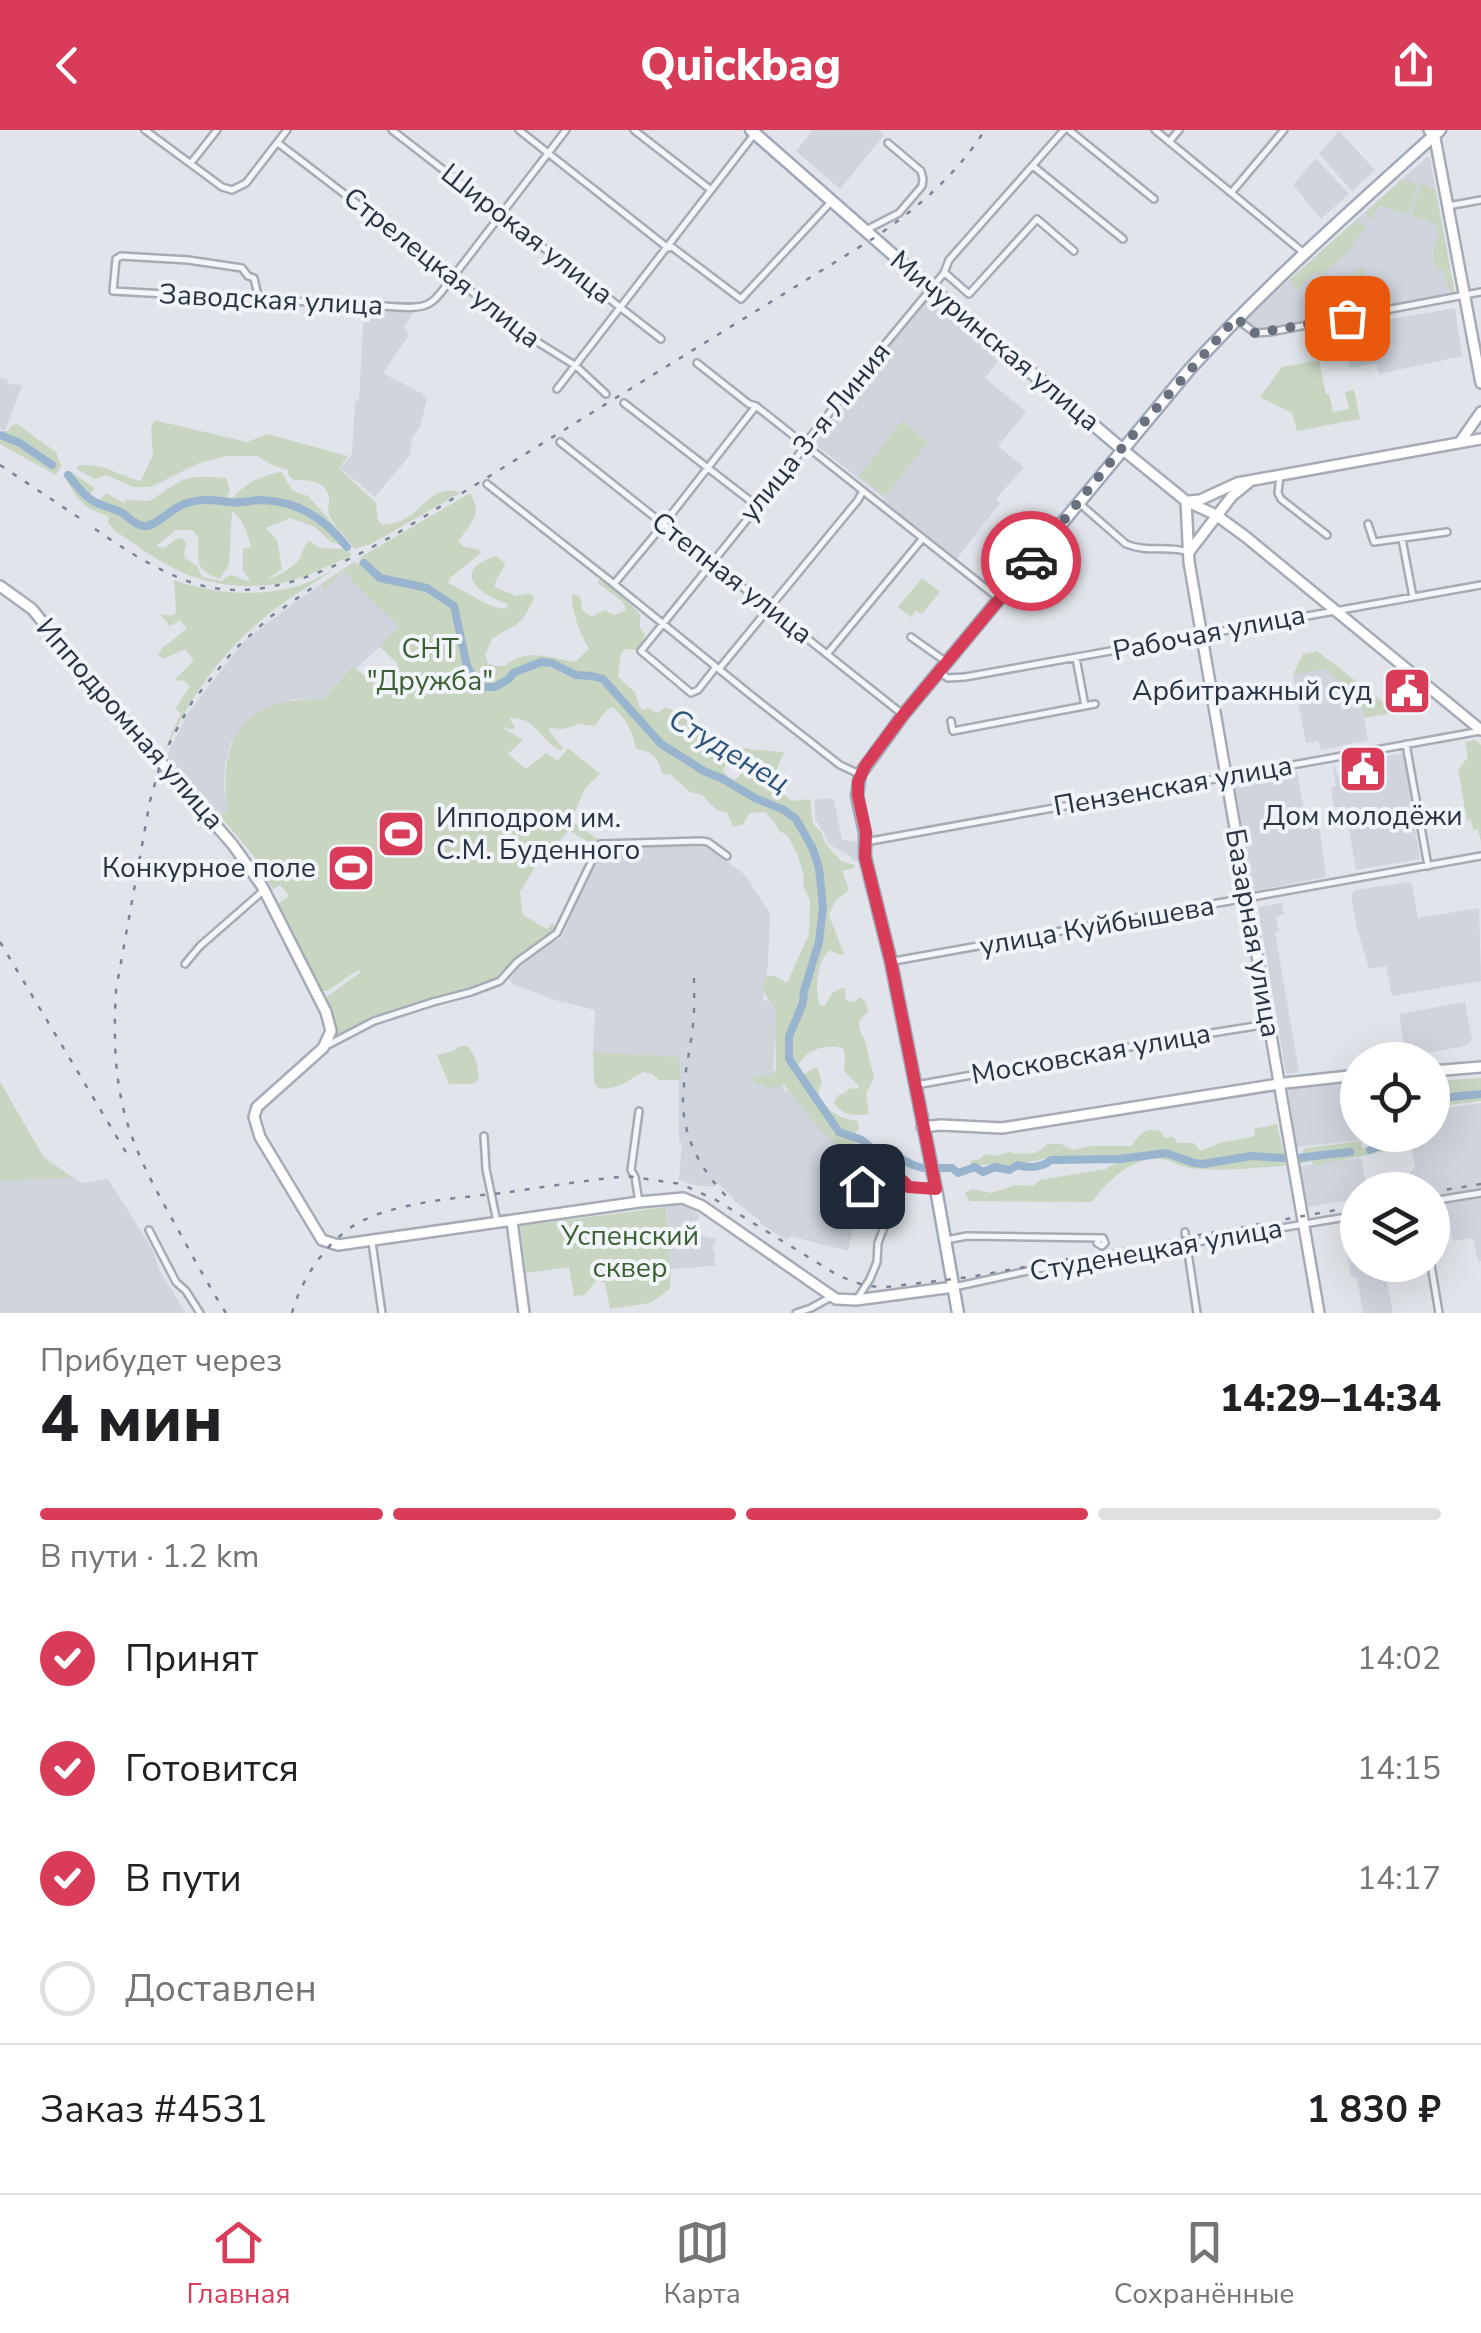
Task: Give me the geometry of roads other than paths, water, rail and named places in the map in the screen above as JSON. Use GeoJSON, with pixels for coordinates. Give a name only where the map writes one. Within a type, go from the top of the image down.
{"type":"FeatureCollection","features":[{"type":"Feature","properties":{"kind":"main road","name":"Мичуринская улица"},"geometry":{"type":"LineString","coordinates":[[755,131],[931,288],[1122,448]]}},
{"type":"Feature","properties":{"kind":"main road"},"geometry":{"type":"LineString","coordinates":[[958,1313],[891,962],[865,857],[857,790],[860,774],[903,715],[1122,448],[1236,318],[1434,132]]}},
{"type":"Feature","properties":{"kind":"street"},"geometry":{"type":"LineString","coordinates":[[147,130],[230,190],[246,183],[287,130]]}},
{"type":"Feature","properties":{"kind":"street"},"geometry":{"type":"LineString","coordinates":[[191,164],[217,130]]}},
{"type":"Feature","properties":{"kind":"street","name":"Широкая улица"},"geometry":{"type":"LineString","coordinates":[[392,130],[661,339]]}},
{"type":"Feature","properties":{"kind":"street"},"geometry":{"type":"LineString","coordinates":[[519,130],[668,248],[672,247],[741,299],[832,200]]}},
{"type":"Feature","properties":{"kind":"street"},"geometry":{"type":"LineString","coordinates":[[454,276],[566,130]]}},
{"type":"Feature","properties":{"kind":"street"},"geometry":{"type":"LineString","coordinates":[[634,130],[711,190]]}},
{"type":"Feature","properties":{"kind":"street"},"geometry":{"type":"LineString","coordinates":[[1067,130],[1154,199]]}},
{"type":"Feature","properties":{"kind":"street","name":"улица 3-я Линия"},"geometry":{"type":"LineString","coordinates":[[662,623],[944,273],[949,260],[1067,130]]}},
{"type":"Feature","properties":{"kind":"street"},"geometry":{"type":"LineString","coordinates":[[1154,130],[1304,253]]}},
{"type":"Feature","properties":{"kind":"street"},"geometry":{"type":"LineString","coordinates":[[1169,142],[1180,130]]}},
{"type":"Feature","properties":{"kind":"street"},"geometry":{"type":"LineString","coordinates":[[1231,193],[1284,130]]}},
{"type":"Feature","properties":{"kind":"street"},"geometry":{"type":"LineString","coordinates":[[557,389],[755,131]]}},
{"type":"Feature","properties":{"kind":"street"},"geometry":{"type":"LineString","coordinates":[[1434,132],[1481,383]]}},
{"type":"Feature","properties":{"kind":"street","name":"Стрелецкая улица"},"geometry":{"type":"LineString","coordinates":[[278,143],[536,341],[576,366],[606,394]]}},
{"type":"Feature","properties":{"kind":"street"},"geometry":{"type":"LineString","coordinates":[[866,230],[899,213],[922,186],[921,170],[888,143]]}},
{"type":"Feature","properties":{"kind":"street"},"geometry":{"type":"LineString","coordinates":[[1032,166],[1123,239]]}},
{"type":"Feature","properties":{"kind":"street"},"geometry":{"type":"LineString","coordinates":[[1448,206],[1481,200]]}},
{"type":"Feature","properties":{"kind":"street"},"geometry":{"type":"LineString","coordinates":[[944,273],[969,294],[1037,219],[1074,250]]}},
{"type":"Feature","properties":{"kind":"street","name":"Заводская улица"},"geometry":{"type":"LineString","coordinates":[[259,300],[254,278],[242,268],[161,258],[116,259],[113,291],[259,300],[416,307],[428,304],[454,276]]}},
{"type":"Feature","properties":{"kind":"street"},"geometry":{"type":"LineString","coordinates":[[1236,318],[1255,333],[1270,332],[1481,292]]}},
{"type":"Feature","properties":{"kind":"street"},"geometry":{"type":"LineString","coordinates":[[696,363],[1000,599]]}},
{"type":"Feature","properties":{"kind":"street"},"geometry":{"type":"LineString","coordinates":[[624,402],[757,506]]}},
{"type":"Feature","properties":{"kind":"street"},"geometry":{"type":"LineString","coordinates":[[614,584],[756,406]]}},
{"type":"Feature","properties":{"kind":"street"},"geometry":{"type":"LineString","coordinates":[[1460,442],[1481,412]]}},
{"type":"Feature","properties":{"kind":"street"},"geometry":{"type":"LineString","coordinates":[[1186,502],[1200,500],[1237,483],[1481,439]]}},
{"type":"Feature","properties":{"kind":"street","name":"Степная улица"},"geometry":{"type":"LineString","coordinates":[[560,442],[903,715]]}},
{"type":"Feature","properties":{"kind":"street","name":"Мичуринская улица"},"geometry":{"type":"LineString","coordinates":[[1122,448],[1186,502],[1216,515],[1481,730]]}},
{"type":"Feature","properties":{"kind":"street"},"geometry":{"type":"LineString","coordinates":[[1280,475],[1278,493],[1327,536]]}},
{"type":"Feature","properties":{"kind":"street"},"geometry":{"type":"LineString","coordinates":[[1079,503],[1134,548],[1189,552],[1238,490],[1254,480]]}},
{"type":"Feature","properties":{"kind":"street"},"geometry":{"type":"LineString","coordinates":[[487,484],[840,766],[860,774]]}},
{"type":"Feature","properties":{"kind":"street"},"geometry":{"type":"LineString","coordinates":[[662,623],[642,652],[695,693],[863,492]]}},
{"type":"Feature","properties":{"kind":"street","name":"Базарная улица"},"geometry":{"type":"LineString","coordinates":[[1186,502],[1201,635],[1318,1313]]}},
{"type":"Feature","properties":{"kind":"street"},"geometry":{"type":"LineString","coordinates":[[1368,524],[1374,542],[1448,532]]}},
{"type":"Feature","properties":{"kind":"street"},"geometry":{"type":"LineString","coordinates":[[828,654],[923,538]]}},
{"type":"Feature","properties":{"kind":"street"},"geometry":{"type":"LineString","coordinates":[[1402,539],[1413,597]]}},
{"type":"Feature","properties":{"kind":"street","name":"Рабочая улица"},"geometry":{"type":"LineString","coordinates":[[943,667],[948,678],[952,678],[1481,585]]}},
{"type":"Feature","properties":{"kind":"street","name":"Ипподромная улица"},"geometry":{"type":"LineString","coordinates":[[0,586],[32,610],[233,846],[264,890],[326,1012],[331,1030],[323,1048]]}},
{"type":"Feature","properties":{"kind":"street"},"geometry":{"type":"LineString","coordinates":[[911,637],[943,667]]}},
{"type":"Feature","properties":{"kind":"street"},"geometry":{"type":"LineString","coordinates":[[1076,658],[1085,706]]}},
{"type":"Feature","properties":{"kind":"street"},"geometry":{"type":"LineString","coordinates":[[951,721],[952,731],[1095,704]]}},
{"type":"Feature","properties":{"kind":"street","name":"Пензенская улица"},"geometry":{"type":"LineString","coordinates":[[866,842],[1481,730]]}},
{"type":"Feature","properties":{"kind":"street"},"geometry":{"type":"LineString","coordinates":[[1406,744],[1428,866]]}},
{"type":"Feature","properties":{"kind":"street"},"geometry":{"type":"LineString","coordinates":[[728,856],[700,841],[600,844],[557,932],[500,981],[374,1021],[323,1048],[259,1105],[254,1114],[260,1137],[316,1234],[338,1245],[675,1198],[696,1202],[832,1296],[845,1301],[954,1286]]}},
{"type":"Feature","properties":{"kind":"street","name":"улица Куйбышева"},"geometry":{"type":"LineString","coordinates":[[891,962],[1481,856]]}},
{"type":"Feature","properties":{"kind":"street"},"geometry":{"type":"LineString","coordinates":[[185,964],[264,890]]}},
{"type":"Feature","properties":{"kind":"street","name":"Московская улица"},"geometry":{"type":"LineString","coordinates":[[916,1086],[1268,1024]]}},
{"type":"Feature","properties":{"kind":"street"},"geometry":{"type":"LineString","coordinates":[[1450,1070],[1481,1067]]}},
{"type":"Feature","properties":{"kind":"street"},"geometry":{"type":"LineString","coordinates":[[922,1127],[1002,1128],[1340,1077]]}},
{"type":"Feature","properties":{"kind":"street"},"geometry":{"type":"LineString","coordinates":[[639,1111],[630,1170],[636,1177],[639,1202]]}},
{"type":"Feature","properties":{"kind":"street"},"geometry":{"type":"LineString","coordinates":[[484,1136],[497,1223]]}},
{"type":"Feature","properties":{"kind":"street"},"geometry":{"type":"LineString","coordinates":[[862,1186],[865,1174],[898,1177],[908,1187],[935,1187]]}},
{"type":"Feature","properties":{"kind":"street"},"geometry":{"type":"LineString","coordinates":[[1450,1197],[1481,1192]]}},
{"type":"Feature","properties":{"kind":"street"},"geometry":{"type":"LineString","coordinates":[[856,1300],[877,1262],[884,1224],[883,1194]]}},
{"type":"Feature","properties":{"kind":"street","name":"Студенецкая улица"},"geometry":{"type":"LineString","coordinates":[[954,1286],[1340,1218]]}},
{"type":"Feature","properties":{"kind":"street"},"geometry":{"type":"LineString","coordinates":[[512,1221],[524,1313]]}},
{"type":"Feature","properties":{"kind":"street"},"geometry":{"type":"LineString","coordinates":[[149,1230],[178,1286],[186,1291],[200,1313]]}},
{"type":"Feature","properties":{"kind":"street"},"geometry":{"type":"LineString","coordinates":[[1185,1232],[1197,1313]]}},
{"type":"Feature","properties":{"kind":"street"},"geometry":{"type":"LineString","coordinates":[[946,1240],[967,1236],[1100,1238]]}},
{"type":"Feature","properties":{"kind":"street"},"geometry":{"type":"LineString","coordinates":[[371,1240],[382,1313]]}},
{"type":"Feature","properties":{"kind":"street"},"geometry":{"type":"LineString","coordinates":[[1433,1282],[1438,1313]]}},
{"type":"Feature","properties":{"kind":"street"},"geometry":{"type":"LineString","coordinates":[[796,1313],[832,1296]]}},
{"type":"Feature","properties":{"kind":"waterway","name":"Студенец"},"geometry":{"type":"LineString","coordinates":[[0,435],[20,443],[52,465]]}},
{"type":"Feature","properties":{"kind":"waterway","name":"Студенец"},"geometry":{"type":"LineString","coordinates":[[68,475],[91,500],[141,525],[149,526],[179,506],[197,501],[274,501],[309,513],[347,547]]}},
{"type":"Feature","properties":{"kind":"waterway","name":"Студенец"},"geometry":{"type":"LineString","coordinates":[[364,563],[380,578],[427,588],[454,606],[467,666],[477,683],[495,687],[513,673],[541,662],[576,675],[603,679],[661,744],[796,819],[819,868],[823,907],[819,942],[803,1003],[789,1036],[789,1059],[839,1132],[913,1165],[952,1168],[958,1173],[975,1167],[983,1172],[995,1167],[1035,1167],[1051,1160],[1120,1159],[1166,1153],[1203,1164],[1251,1156],[1284,1158]]}},
{"type":"Feature","properties":{"kind":"waterway","name":"Студенец"},"geometry":{"type":"LineString","coordinates":[[1450,1097],[1481,1094]]}},
{"type":"Feature","properties":{"kind":"waterway","name":"Студенец"},"geometry":{"type":"LineString","coordinates":[[1297,1158],[1350,1152]]}},
{"type":"Feature","properties":{"kind":"railway"},"geometry":{"type":"LineString","coordinates":[[95,529],[165,571],[217,589],[270,587],[323,571],[396,534],[874,238],[936,189],[985,130]]}},
{"type":"Feature","properties":{"kind":"railway"},"geometry":{"type":"LineString","coordinates":[[0,465],[87,523]]}},
{"type":"Feature","properties":{"kind":"railway"},"geometry":{"type":"LineString","coordinates":[[226,1313],[159,1195],[130,1132],[117,1071],[116,990],[150,801],[172,738],[192,702],[234,650],[270,617],[319,583]]}},
{"type":"Feature","properties":{"kind":"railway"},"geometry":{"type":"LineString","coordinates":[[0,942],[130,1159]]}},
{"type":"Feature","properties":{"kind":"railway"},"geometry":{"type":"LineString","coordinates":[[694,978],[684,1119],[701,1164],[732,1202]]}},
{"type":"Feature","properties":{"kind":"railway"},"geometry":{"type":"LineString","coordinates":[[292,1313],[306,1279],[328,1248],[346,1231],[381,1213],[425,1202],[626,1176],[681,1184],[716,1200],[839,1276],[866,1286],[886,1287],[970,1277],[1340,1209]]}},
{"type":"Feature","properties":{"kind":"railway"},"geometry":{"type":"LineString","coordinates":[[1450,1189],[1481,1184]]}},
{"type":"Feature","properties":{"kind":"place","name":"Арбитражный суд"},"geometry":{"type":"Point","coordinates":[1407,691]}},
{"type":"Feature","properties":{"kind":"place","name":"Дом молодёжи"},"geometry":{"type":"Point","coordinates":[1363,769]}},
{"type":"Feature","properties":{"kind":"place","name":"Ипподром им. С.М. Буденного"},"geometry":{"type":"Point","coordinates":[401,834]}},
{"type":"Feature","properties":{"kind":"place","name":"Конкурное поле"},"geometry":{"type":"Point","coordinates":[351,868]}},
{"type":"Feature","properties":{"kind":"park label","name":"СНТ \"Дружба\""},"geometry":{"type":"Point","coordinates":[430,665]}},
{"type":"Feature","properties":{"kind":"park label","name":"Успенский сквер"},"geometry":{"type":"Point","coordinates":[630,1252]}}]}
